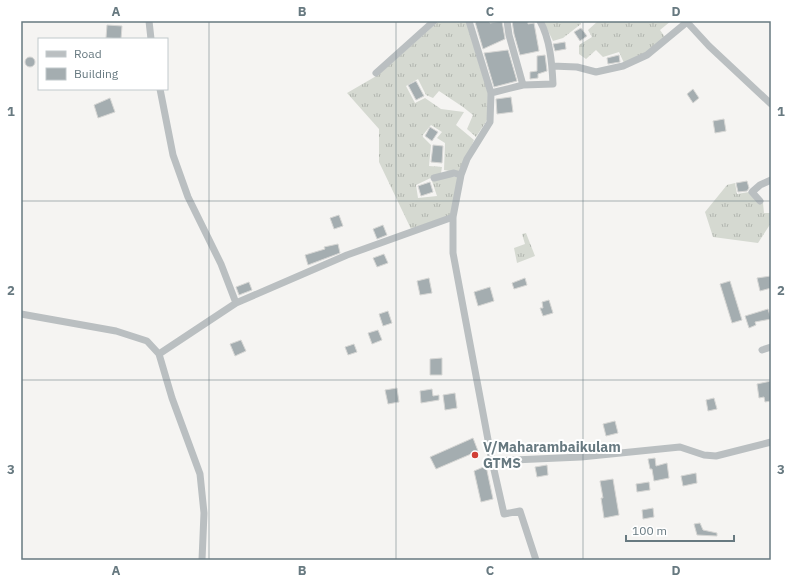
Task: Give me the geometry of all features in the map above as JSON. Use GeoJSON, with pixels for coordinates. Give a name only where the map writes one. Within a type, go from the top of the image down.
{"type":"FeatureCollection","features":[{"type":"Feature","properties":{"kind":"street"},"geometry":{"type":"LineString","coordinates":[[149,21],[151,38]]}},
{"type":"Feature","properties":{"kind":"street"},"geometry":{"type":"LineString","coordinates":[[376,72],[434,21]]}},
{"type":"Feature","properties":{"kind":"street"},"geometry":{"type":"LineString","coordinates":[[469,21],[491,93],[490,122],[467,159],[461,175],[453,217],[453,253],[492,461],[504,514],[520,511],[536,560]]}},
{"type":"Feature","properties":{"kind":"street"},"geometry":{"type":"LineString","coordinates":[[507,21],[509,35],[523,85]]}},
{"type":"Feature","properties":{"kind":"street"},"geometry":{"type":"LineString","coordinates":[[491,93],[523,85],[553,84],[552,66],[544,29],[540,21]]}},
{"type":"Feature","properties":{"kind":"street"},"geometry":{"type":"LineString","coordinates":[[552,66],[577,67],[596,72],[623,66],[646,55],[686,22],[709,46],[771,104]]}},
{"type":"Feature","properties":{"kind":"street"},"geometry":{"type":"LineString","coordinates":[[160,90],[173,155],[188,197],[221,264],[236,303]]}},
{"type":"Feature","properties":{"kind":"street"},"geometry":{"type":"LineString","coordinates":[[434,178],[454,173],[461,175]]}},
{"type":"Feature","properties":{"kind":"street"},"geometry":{"type":"LineString","coordinates":[[760,201],[752,192],[760,185],[771,180]]}},
{"type":"Feature","properties":{"kind":"street"},"geometry":{"type":"LineString","coordinates":[[159,354],[236,303],[347,255],[453,217]]}},
{"type":"Feature","properties":{"kind":"street"},"geometry":{"type":"LineString","coordinates":[[21,314],[116,331],[147,341],[159,354],[172,398],[200,474],[204,513],[202,560]]}},
{"type":"Feature","properties":{"kind":"street"},"geometry":{"type":"LineString","coordinates":[[762,350],[771,347]]}},
{"type":"Feature","properties":{"kind":"street"},"geometry":{"type":"LineString","coordinates":[[492,461],[581,456],[680,447],[704,455],[716,456],[771,442]]}},
{"type":"Feature","properties":{"kind":"green space"},"geometry":{"type":"Polygon","coordinates":[[[439,21],[466,21],[488,93],[487,120],[476,137],[467,129],[473,115],[463,107],[439,91],[433,98],[426,95],[418,79],[406,86],[415,103],[425,98],[441,109],[464,112],[456,125],[474,140],[460,173],[444,170],[445,143],[437,138],[442,132],[431,125],[422,136],[431,145],[429,166],[442,167],[441,173],[416,185],[418,198],[437,196],[432,181],[446,176],[459,177],[451,215],[411,229],[379,162],[379,129],[347,93],[378,75],[439,21]]]}},
{"type":"Feature","properties":{"kind":"green space"},"geometry":{"type":"Polygon","coordinates":[[[543,21],[579,21],[581,24],[563,38],[553,41],[543,21]]]}},
{"type":"Feature","properties":{"kind":"green space"},"geometry":{"type":"Polygon","coordinates":[[[598,21],[671,21],[660,30],[665,37],[646,53],[624,63],[619,52],[603,57],[596,50],[586,59],[579,54],[579,45],[592,37],[588,30],[598,21]]]}},
{"type":"Feature","properties":{"kind":"green space"},"geometry":{"type":"Polygon","coordinates":[[[735,183],[737,194],[749,192],[763,203],[764,213],[771,213],[771,223],[758,243],[713,237],[705,212],[727,185],[735,183]]]}},
{"type":"Feature","properties":{"kind":"green space"},"geometry":{"type":"Polygon","coordinates":[[[526,233],[535,256],[517,263],[514,248],[525,244],[522,234],[526,233]]]}},
{"type":"Feature","properties":{"kind":"building"},"geometry":{"type":"Polygon","coordinates":[[[489,21],[490,23],[502,21],[505,39],[483,49],[475,22],[489,21]]]}},
{"type":"Feature","properties":{"kind":"building"},"geometry":{"type":"Polygon","coordinates":[[[512,21],[528,21],[528,24],[534,23],[539,51],[520,55],[512,21]]]}},
{"type":"Feature","properties":{"kind":"building"},"geometry":{"type":"Polygon","coordinates":[[[107,25],[122,26],[121,38],[106,38],[107,25]]]}},
{"type":"Feature","properties":{"kind":"building"},"geometry":{"type":"Polygon","coordinates":[[[581,28],[587,36],[580,41],[574,32],[581,28]]]}},
{"type":"Feature","properties":{"kind":"building"},"geometry":{"type":"Polygon","coordinates":[[[565,42],[566,49],[555,51],[553,44],[565,42]]]}},
{"type":"Feature","properties":{"kind":"building"},"geometry":{"type":"Polygon","coordinates":[[[508,50],[517,81],[494,87],[484,53],[508,50]]]}},
{"type":"Feature","properties":{"kind":"building"},"geometry":{"type":"Polygon","coordinates":[[[545,55],[547,71],[538,74],[538,78],[530,79],[530,72],[537,71],[537,56],[545,55]]]}},
{"type":"Feature","properties":{"kind":"building"},"geometry":{"type":"Polygon","coordinates":[[[619,55],[620,62],[608,64],[607,58],[619,55]]]}},
{"type":"Feature","properties":{"kind":"building"},"geometry":{"type":"Polygon","coordinates":[[[28,57],[32,57],[34,58],[34,66],[28,67],[25,64],[25,60],[28,57]]]}},
{"type":"Feature","properties":{"kind":"building"},"geometry":{"type":"Polygon","coordinates":[[[416,81],[424,96],[416,100],[408,85],[416,81]]]}},
{"type":"Feature","properties":{"kind":"building"},"geometry":{"type":"Polygon","coordinates":[[[693,89],[699,98],[693,103],[687,94],[693,89]]]}},
{"type":"Feature","properties":{"kind":"building"},"geometry":{"type":"Polygon","coordinates":[[[511,97],[513,112],[497,114],[496,99],[511,97]]]}},
{"type":"Feature","properties":{"kind":"building"},"geometry":{"type":"Polygon","coordinates":[[[110,98],[115,112],[98,118],[94,105],[110,98]]]}},
{"type":"Feature","properties":{"kind":"building"},"geometry":{"type":"Polygon","coordinates":[[[724,119],[726,131],[715,133],[713,121],[724,119]]]}},
{"type":"Feature","properties":{"kind":"building"},"geometry":{"type":"Polygon","coordinates":[[[430,127],[438,132],[432,141],[425,136],[430,127]]]}},
{"type":"Feature","properties":{"kind":"building"},"geometry":{"type":"Polygon","coordinates":[[[433,145],[443,146],[442,163],[431,162],[433,145]]]}},
{"type":"Feature","properties":{"kind":"building"},"geometry":{"type":"Polygon","coordinates":[[[747,181],[749,188],[747,191],[738,192],[736,183],[747,181]]]}},
{"type":"Feature","properties":{"kind":"building"},"geometry":{"type":"Polygon","coordinates":[[[430,182],[433,192],[421,196],[418,186],[430,182]]]}},
{"type":"Feature","properties":{"kind":"building"},"geometry":{"type":"Polygon","coordinates":[[[339,215],[343,226],[334,229],[330,218],[339,215]]]}},
{"type":"Feature","properties":{"kind":"building"},"geometry":{"type":"Polygon","coordinates":[[[383,225],[387,235],[377,239],[373,229],[383,225]]]}},
{"type":"Feature","properties":{"kind":"building"},"geometry":{"type":"Polygon","coordinates":[[[338,244],[340,253],[308,265],[305,255],[325,249],[324,247],[338,244]]]}},
{"type":"Feature","properties":{"kind":"building"},"geometry":{"type":"Polygon","coordinates":[[[384,254],[388,263],[377,267],[373,258],[384,254]]]}},
{"type":"Feature","properties":{"kind":"building"},"geometry":{"type":"Polygon","coordinates":[[[771,276],[771,288],[760,291],[757,278],[771,276]]]}},
{"type":"Feature","properties":{"kind":"building"},"geometry":{"type":"Polygon","coordinates":[[[429,278],[432,293],[420,295],[417,281],[429,278]]]}},
{"type":"Feature","properties":{"kind":"building"},"geometry":{"type":"Polygon","coordinates":[[[525,278],[527,285],[514,289],[512,283],[525,278]]]}},
{"type":"Feature","properties":{"kind":"building"},"geometry":{"type":"Polygon","coordinates":[[[730,281],[742,320],[732,323],[720,284],[730,281]]]}},
{"type":"Feature","properties":{"kind":"building"},"geometry":{"type":"Polygon","coordinates":[[[249,282],[252,290],[239,295],[236,287],[249,282]]]}},
{"type":"Feature","properties":{"kind":"building"},"geometry":{"type":"Polygon","coordinates":[[[490,287],[494,301],[478,306],[474,292],[490,287]]]}},
{"type":"Feature","properties":{"kind":"building"},"geometry":{"type":"Polygon","coordinates":[[[549,300],[553,313],[543,316],[540,308],[543,308],[542,302],[549,300]]]}},
{"type":"Feature","properties":{"kind":"building"},"geometry":{"type":"Polygon","coordinates":[[[768,309],[771,319],[755,322],[756,325],[749,328],[745,316],[768,309]]]}},
{"type":"Feature","properties":{"kind":"building"},"geometry":{"type":"Polygon","coordinates":[[[388,311],[392,323],[383,326],[379,314],[388,311]]]}},
{"type":"Feature","properties":{"kind":"building"},"geometry":{"type":"Polygon","coordinates":[[[378,330],[382,340],[372,344],[368,333],[378,330]]]}},
{"type":"Feature","properties":{"kind":"building"},"geometry":{"type":"Polygon","coordinates":[[[241,340],[246,351],[235,356],[230,344],[241,340]]]}},
{"type":"Feature","properties":{"kind":"building"},"geometry":{"type":"Polygon","coordinates":[[[354,344],[357,352],[348,355],[345,347],[354,344]]]}},
{"type":"Feature","properties":{"kind":"building"},"geometry":{"type":"Polygon","coordinates":[[[442,358],[442,375],[430,375],[430,359],[442,358]]]}},
{"type":"Feature","properties":{"kind":"building"},"geometry":{"type":"Polygon","coordinates":[[[771,381],[771,401],[765,402],[764,397],[759,398],[757,384],[771,381]]]}},
{"type":"Feature","properties":{"kind":"building"},"geometry":{"type":"Polygon","coordinates":[[[397,388],[399,402],[388,404],[385,390],[397,388]]]}},
{"type":"Feature","properties":{"kind":"building"},"geometry":{"type":"Polygon","coordinates":[[[432,389],[433,396],[439,395],[439,400],[421,403],[420,391],[432,389]]]}},
{"type":"Feature","properties":{"kind":"building"},"geometry":{"type":"Polygon","coordinates":[[[455,393],[457,408],[445,410],[443,395],[455,393]]]}},
{"type":"Feature","properties":{"kind":"building"},"geometry":{"type":"Polygon","coordinates":[[[714,398],[717,409],[708,411],[706,400],[714,398]]]}},
{"type":"Feature","properties":{"kind":"building"},"geometry":{"type":"Polygon","coordinates":[[[615,421],[618,433],[606,436],[603,424],[615,421]]]}},
{"type":"Feature","properties":{"kind":"building"},"geometry":{"type":"Polygon","coordinates":[[[473,438],[478,451],[436,469],[430,457],[473,438]]]}},
{"type":"Feature","properties":{"kind":"building"},"geometry":{"type":"Polygon","coordinates":[[[655,458],[656,466],[667,463],[669,478],[654,481],[652,469],[650,469],[648,459],[655,458]]]}},
{"type":"Feature","properties":{"kind":"building"},"geometry":{"type":"Polygon","coordinates":[[[547,465],[548,475],[537,477],[535,467],[547,465]]]}},
{"type":"Feature","properties":{"kind":"building"},"geometry":{"type":"Polygon","coordinates":[[[486,466],[493,499],[481,502],[474,471],[486,466]]]}},
{"type":"Feature","properties":{"kind":"building"},"geometry":{"type":"Polygon","coordinates":[[[696,473],[697,483],[683,486],[681,476],[696,473]]]}},
{"type":"Feature","properties":{"kind":"building"},"geometry":{"type":"Polygon","coordinates":[[[613,479],[619,515],[604,518],[600,481],[613,479]]]}},
{"type":"Feature","properties":{"kind":"building"},"geometry":{"type":"Polygon","coordinates":[[[649,482],[650,490],[637,492],[636,484],[649,482]]]}},
{"type":"Feature","properties":{"kind":"building"},"geometry":{"type":"Polygon","coordinates":[[[653,508],[654,517],[643,519],[642,510],[653,508]]]}},
{"type":"Feature","properties":{"kind":"building"},"geometry":{"type":"Polygon","coordinates":[[[700,523],[703,530],[717,533],[717,536],[697,535],[694,524],[700,523]]]}},
{"type":"Feature","properties":{"kind":"place","name":"V/Maharambaikulam GTMS"},"geometry":{"type":"Point","coordinates":[475,455]}}]}
